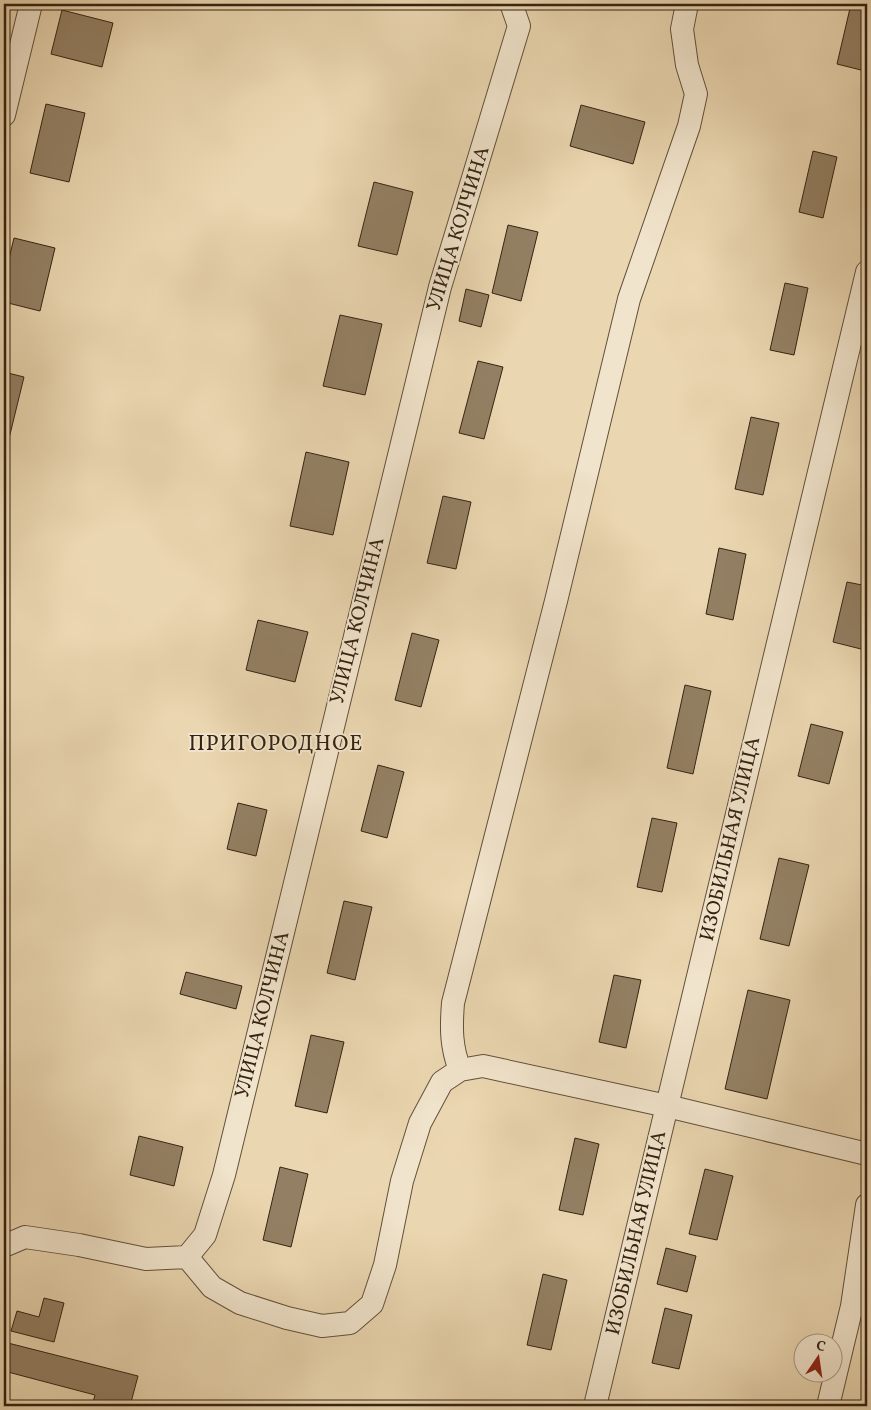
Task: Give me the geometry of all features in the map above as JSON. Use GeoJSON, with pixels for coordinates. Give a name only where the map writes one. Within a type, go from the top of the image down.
{"type":"FeatureCollection","features":[{"type":"Feature","properties":{"kind":"street"},"geometry":{"type":"LineString","coordinates":[[4,115],[30,4]]}},
{"type":"Feature","properties":{"kind":"street","name":"УЛИЦА КОЛЧИНА"},"geometry":{"type":"LineString","coordinates":[[187,1257],[205,1235],[224,1175],[440,286],[519,26],[512,4]]}},
{"type":"Feature","properties":{"kind":"street"},"geometry":{"type":"LineString","coordinates":[[460,1070],[454,1054],[450,1033],[455,994],[556,600],[629,300],[689,126],[696,94],[687,65],[682,29],[687,4]]}},
{"type":"Feature","properties":{"kind":"street","name":"ИЗОБИЛЬНАЯ УЛИЦА"},"geometry":{"type":"LineString","coordinates":[[595,1406],[867,272]]}},
{"type":"Feature","properties":{"kind":"street"},"geometry":{"type":"LineString","coordinates":[[4,1246],[25,1237],[78,1245],[146,1259],[187,1257],[212,1287],[240,1303],[287,1318],[322,1326],[350,1323],[372,1304],[385,1265],[402,1181],[420,1123],[442,1082],[460,1070],[483,1066],[667,1106],[867,1154]]}},
{"type":"Feature","properties":{"kind":"street"},"geometry":{"type":"LineString","coordinates":[[828,1406],[852,1306],[867,1205]]}},
{"type":"Feature","properties":{"kind":"building"},"geometry":{"type":"Polygon","coordinates":[[[851,4],[867,4],[865,71],[837,64],[851,4]]]}},
{"type":"Feature","properties":{"kind":"building"},"geometry":{"type":"Polygon","coordinates":[[[62,10],[113,23],[102,67],[51,54],[62,10]]]}},
{"type":"Feature","properties":{"kind":"building"},"geometry":{"type":"Polygon","coordinates":[[[46,104],[85,113],[69,182],[30,173],[46,104]]]}},
{"type":"Feature","properties":{"kind":"building"},"geometry":{"type":"Polygon","coordinates":[[[581,105],[645,122],[633,164],[570,146],[581,105]]]}},
{"type":"Feature","properties":{"kind":"building"},"geometry":{"type":"Polygon","coordinates":[[[813,151],[837,157],[823,218],[799,212],[813,151]]]}},
{"type":"Feature","properties":{"kind":"building"},"geometry":{"type":"Polygon","coordinates":[[[374,182],[413,192],[397,255],[358,246],[374,182]]]}},
{"type":"Feature","properties":{"kind":"building"},"geometry":{"type":"Polygon","coordinates":[[[508,225],[538,232],[521,301],[492,293],[508,225]]]}},
{"type":"Feature","properties":{"kind":"building"},"geometry":{"type":"Polygon","coordinates":[[[14,238],[55,248],[40,311],[4,302],[4,279],[14,238]]]}},
{"type":"Feature","properties":{"kind":"building"},"geometry":{"type":"Polygon","coordinates":[[[785,283],[808,288],[794,355],[770,350],[785,283]]]}},
{"type":"Feature","properties":{"kind":"building"},"geometry":{"type":"Polygon","coordinates":[[[466,289],[489,295],[481,327],[459,321],[466,289]]]}},
{"type":"Feature","properties":{"kind":"building"},"geometry":{"type":"Polygon","coordinates":[[[340,315],[382,324],[365,395],[323,386],[340,315]]]}},
{"type":"Feature","properties":{"kind":"building"},"geometry":{"type":"Polygon","coordinates":[[[478,361],[503,367],[484,439],[459,433],[478,361]]]}},
{"type":"Feature","properties":{"kind":"building"},"geometry":{"type":"Polygon","coordinates":[[[4,372],[24,377],[4,459],[4,372]]]}},
{"type":"Feature","properties":{"kind":"building"},"geometry":{"type":"Polygon","coordinates":[[[751,417],[779,423],[763,495],[735,489],[751,417]]]}},
{"type":"Feature","properties":{"kind":"building"},"geometry":{"type":"Polygon","coordinates":[[[306,452],[349,462],[333,535],[290,526],[306,452]]]}},
{"type":"Feature","properties":{"kind":"building"},"geometry":{"type":"Polygon","coordinates":[[[443,496],[471,502],[456,569],[427,563],[443,496]]]}},
{"type":"Feature","properties":{"kind":"building"},"geometry":{"type":"Polygon","coordinates":[[[867,498],[867,522],[862,520],[867,498]]]}},
{"type":"Feature","properties":{"kind":"building"},"geometry":{"type":"Polygon","coordinates":[[[719,548],[746,554],[733,620],[706,614],[719,548]]]}},
{"type":"Feature","properties":{"kind":"building"},"geometry":{"type":"Polygon","coordinates":[[[847,582],[867,586],[867,624],[861,649],[833,642],[847,582]]]}},
{"type":"Feature","properties":{"kind":"building"},"geometry":{"type":"Polygon","coordinates":[[[258,620],[308,632],[295,682],[246,670],[258,620]]]}},
{"type":"Feature","properties":{"kind":"building"},"geometry":{"type":"Polygon","coordinates":[[[412,633],[439,640],[421,707],[395,700],[412,633]]]}},
{"type":"Feature","properties":{"kind":"building"},"geometry":{"type":"Polygon","coordinates":[[[685,685],[711,691],[693,774],[667,768],[685,685]]]}},
{"type":"Feature","properties":{"kind":"building"},"geometry":{"type":"Polygon","coordinates":[[[811,724],[843,732],[829,784],[798,776],[811,724]]]}},
{"type":"Feature","properties":{"kind":"building"},"geometry":{"type":"Polygon","coordinates":[[[378,765],[404,772],[387,838],[361,831],[378,765]]]}},
{"type":"Feature","properties":{"kind":"building"},"geometry":{"type":"Polygon","coordinates":[[[238,803],[267,810],[256,856],[227,849],[238,803]]]}},
{"type":"Feature","properties":{"kind":"building"},"geometry":{"type":"Polygon","coordinates":[[[652,818],[677,823],[662,892],[637,887],[652,818]]]}},
{"type":"Feature","properties":{"kind":"building"},"geometry":{"type":"Polygon","coordinates":[[[779,858],[809,865],[789,946],[760,939],[779,858]]]}},
{"type":"Feature","properties":{"kind":"building"},"geometry":{"type":"Polygon","coordinates":[[[344,901],[372,907],[355,980],[327,973],[344,901]]]}},
{"type":"Feature","properties":{"kind":"building"},"geometry":{"type":"Polygon","coordinates":[[[186,972],[242,986],[236,1009],[180,994],[186,972]]]}},
{"type":"Feature","properties":{"kind":"building"},"geometry":{"type":"Polygon","coordinates":[[[614,975],[641,980],[626,1048],[599,1042],[614,975]]]}},
{"type":"Feature","properties":{"kind":"building"},"geometry":{"type":"Polygon","coordinates":[[[748,990],[790,1000],[767,1099],[725,1089],[748,990]]]}},
{"type":"Feature","properties":{"kind":"building"},"geometry":{"type":"Polygon","coordinates":[[[311,1035],[344,1042],[327,1113],[295,1106],[311,1035]]]}},
{"type":"Feature","properties":{"kind":"building"},"geometry":{"type":"Polygon","coordinates":[[[139,1136],[183,1147],[174,1186],[130,1175],[139,1136]]]}},
{"type":"Feature","properties":{"kind":"building"},"geometry":{"type":"Polygon","coordinates":[[[575,1138],[599,1144],[583,1215],[559,1210],[575,1138]]]}},
{"type":"Feature","properties":{"kind":"building"},"geometry":{"type":"Polygon","coordinates":[[[280,1167],[308,1174],[291,1247],[263,1240],[280,1167]]]}},
{"type":"Feature","properties":{"kind":"building"},"geometry":{"type":"Polygon","coordinates":[[[705,1169],[733,1176],[717,1240],[689,1234],[705,1169]]]}},
{"type":"Feature","properties":{"kind":"building"},"geometry":{"type":"Polygon","coordinates":[[[666,1248],[696,1256],[687,1292],[657,1284],[666,1248]]]}},
{"type":"Feature","properties":{"kind":"building"},"geometry":{"type":"Polygon","coordinates":[[[543,1274],[567,1280],[551,1350],[527,1345],[543,1274]]]}},
{"type":"Feature","properties":{"kind":"building"},"geometry":{"type":"Polygon","coordinates":[[[44,1298],[64,1303],[54,1342],[11,1331],[17,1311],[39,1317],[44,1298]]]}},
{"type":"Feature","properties":{"kind":"building"},"geometry":{"type":"Polygon","coordinates":[[[665,1308],[692,1315],[679,1369],[652,1363],[665,1308]]]}},
{"type":"Feature","properties":{"kind":"building"},"geometry":{"type":"Polygon","coordinates":[[[4,1342],[138,1376],[130,1406],[92,1406],[95,1395],[4,1371],[4,1342]]]}},
{"type":"Feature","properties":{"kind":"district","name":"ПРИГОРОДНОЕ"},"geometry":{"type":"Point","coordinates":[276,744]}}]}
